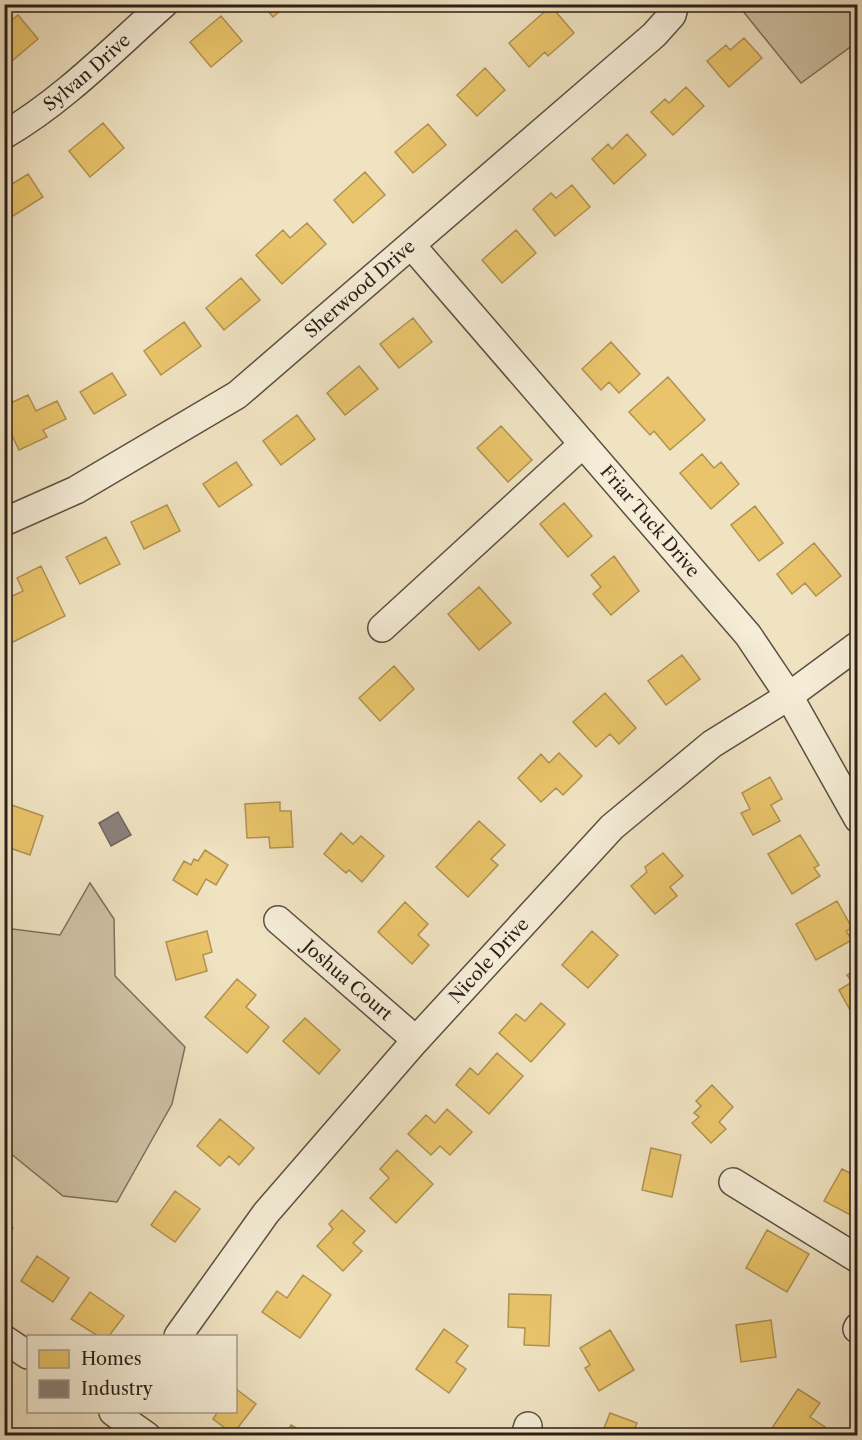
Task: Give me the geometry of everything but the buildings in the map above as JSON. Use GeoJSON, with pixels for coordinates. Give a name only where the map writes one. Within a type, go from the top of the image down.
{"type":"FeatureCollection","features":[{"type":"Feature","properties":{"kind":"street","name":"Sylvan Drive"},"geometry":{"type":"LineString","coordinates":[[4,135],[33,116],[164,4]]}},
{"type":"Feature","properties":{"kind":"street","name":"Sherwood Drive"},"geometry":{"type":"LineString","coordinates":[[4,522],[76,490],[237,395],[654,35],[672,15],[675,4]]}},
{"type":"Feature","properties":{"kind":"street","name":"Friar Tuck Drive"},"geometry":{"type":"LineString","coordinates":[[412,246],[747,635],[789,696],[858,819]]}},
{"type":"Feature","properties":{"kind":"street"},"geometry":{"type":"LineString","coordinates":[[382,628],[583,444]]}},
{"type":"Feature","properties":{"kind":"street","name":"Nicole Drive"},"geometry":{"type":"LineString","coordinates":[[179,1335],[266,1213],[416,1040],[612,827],[712,744],[789,696],[858,645]]}},
{"type":"Feature","properties":{"kind":"street","name":"Joshua Court"},"geometry":{"type":"LineString","coordinates":[[278,920],[416,1040]]}},
{"type":"Feature","properties":{"kind":"street"},"geometry":{"type":"LineString","coordinates":[[733,1182],[858,1259]]}},
{"type":"Feature","properties":{"kind":"street"},"geometry":{"type":"LineString","coordinates":[[4,1339],[27,1353]]}},
{"type":"Feature","properties":{"kind":"street"},"geometry":{"type":"LineString","coordinates":[[120,1414],[147,1436]]}},
{"type":"Feature","properties":{"kind":"shaded area"},"geometry":{"type":"Polygon","coordinates":[[[738,5],[857,5],[857,42],[801,83],[738,5]]]}},
{"type":"Feature","properties":{"kind":"shaded area"},"geometry":{"type":"Polygon","coordinates":[[[90,883],[114,919],[115,976],[185,1047],[172,1104],[117,1202],[63,1196],[5,1149],[5,928],[60,935],[90,883]]]}}]}
